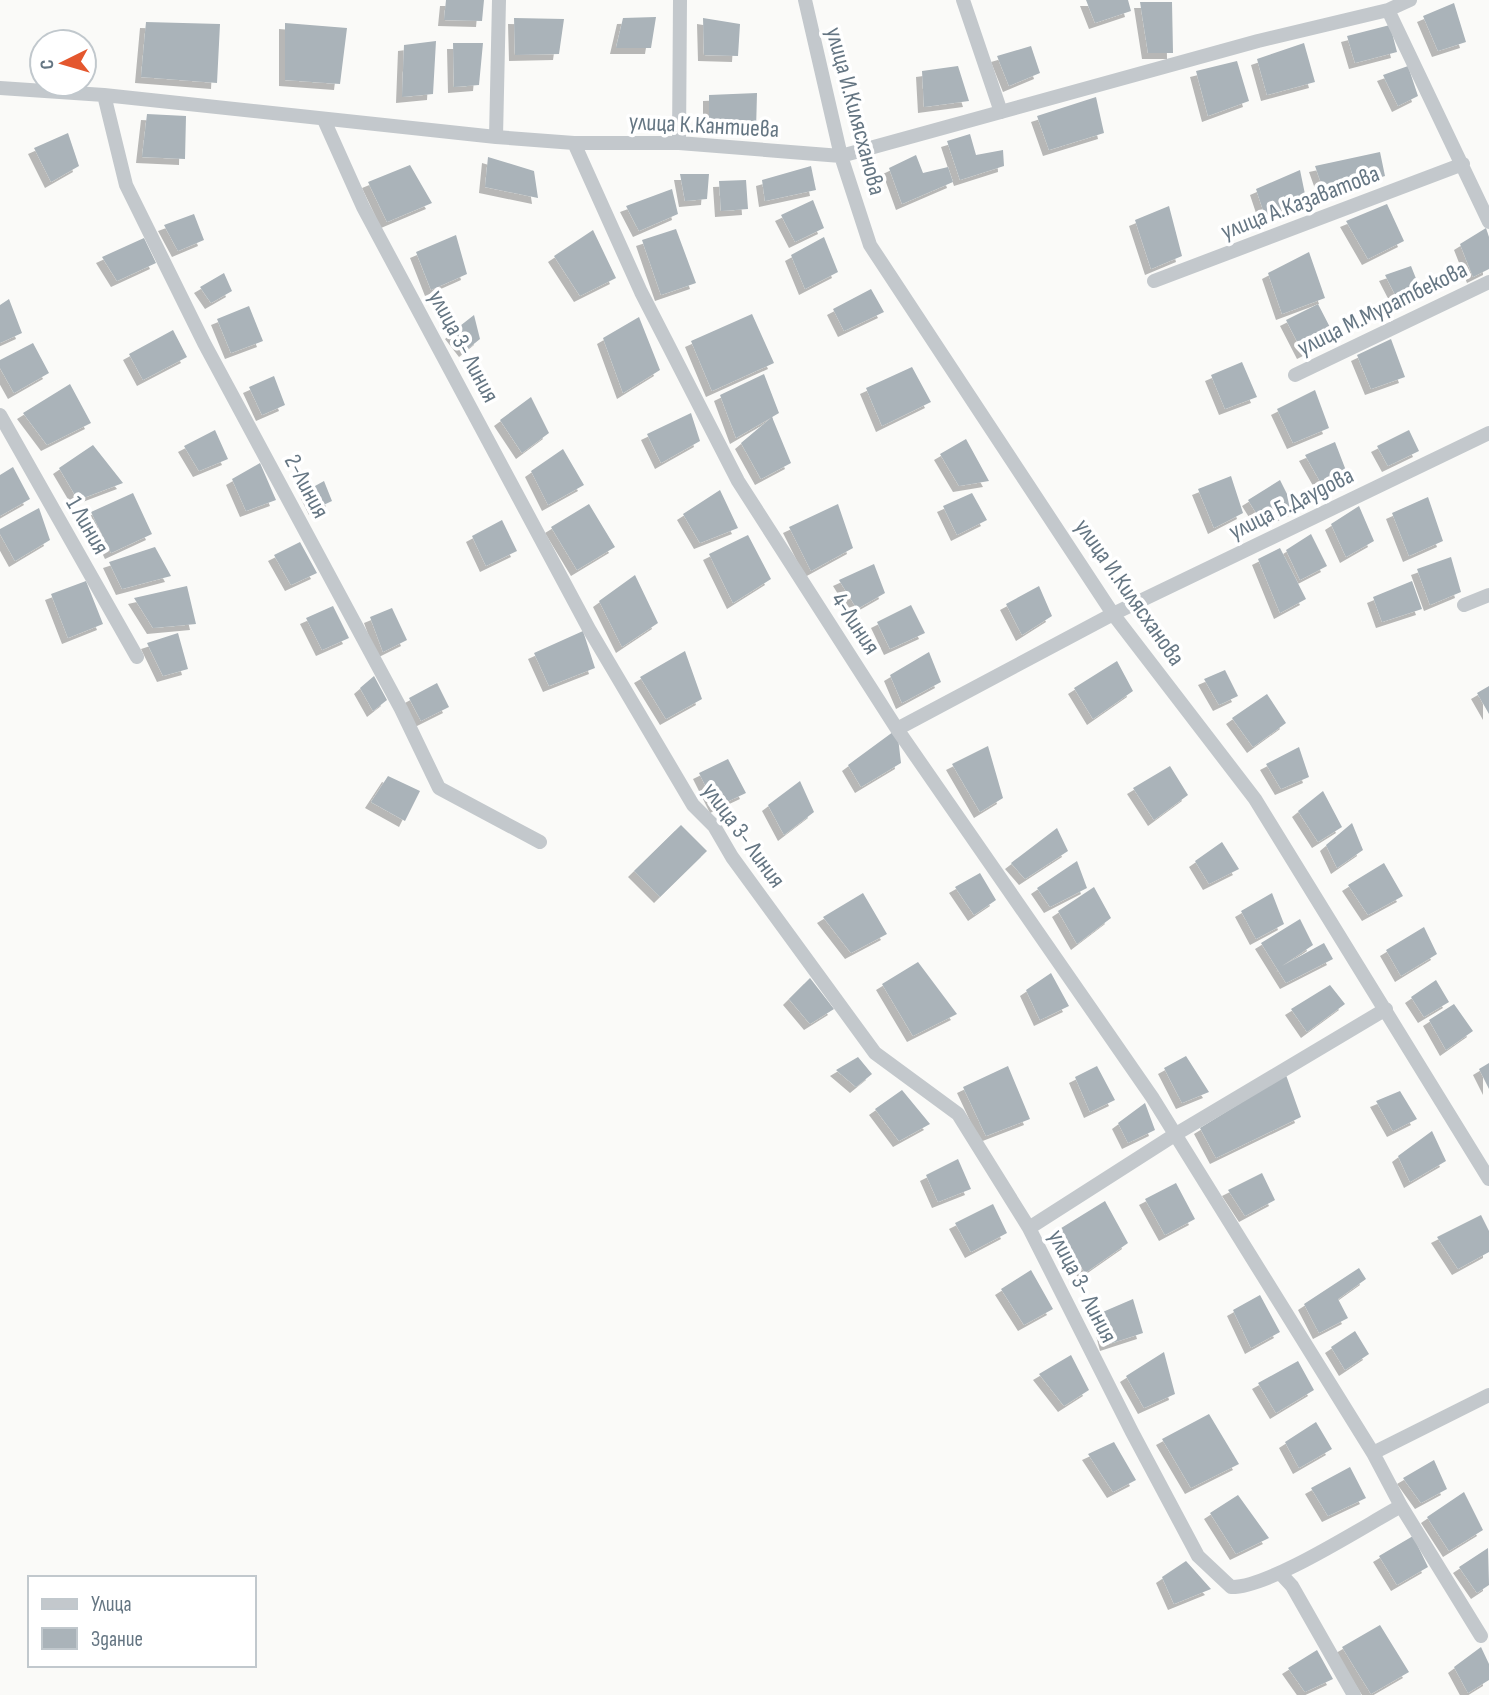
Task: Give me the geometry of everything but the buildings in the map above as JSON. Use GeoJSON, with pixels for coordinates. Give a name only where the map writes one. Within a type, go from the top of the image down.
{"type":"FeatureCollection","features":[{"type":"Feature","properties":{"kind":"street"},"geometry":{"type":"LineString","coordinates":[[496,137],[499,0]]}},
{"type":"Feature","properties":{"kind":"street"},"geometry":{"type":"LineString","coordinates":[[680,0],[680,143]]}},
{"type":"Feature","properties":{"kind":"street","name":"улица И.Килясханова"},"geometry":{"type":"LineString","coordinates":[[805,0],[841,156],[870,245],[1113,614],[1255,800],[1489,1179]]}},
{"type":"Feature","properties":{"kind":"street"},"geometry":{"type":"LineString","coordinates":[[963,0],[1001,112]]}},
{"type":"Feature","properties":{"kind":"street","name":"улица К.Кантиева"},"geometry":{"type":"LineString","coordinates":[[0,88],[104,95],[496,137],[574,143],[680,143],[841,156],[1258,41],[1388,10],[1410,0]]}},
{"type":"Feature","properties":{"kind":"street"},"geometry":{"type":"LineString","coordinates":[[1388,10],[1463,164],[1482,188],[1489,222]]}},
{"type":"Feature","properties":{"kind":"street","name":"2-Линия"},"geometry":{"type":"LineString","coordinates":[[104,95],[126,185],[204,343],[401,709],[439,788],[540,842]]}},
{"type":"Feature","properties":{"kind":"street","name":"улица 3- Линия"},"geometry":{"type":"LineString","coordinates":[[324,120],[363,207],[589,629],[693,805],[714,826],[732,858],[875,1053],[958,1114],[1028,1228],[1198,1556],[1231,1587],[1241,1587],[1280,1573]]}},
{"type":"Feature","properties":{"kind":"street","name":"4-Линия"},"geometry":{"type":"LineString","coordinates":[[574,143],[641,292],[738,481],[897,729],[1176,1134],[1373,1453],[1401,1506],[1481,1636]]}},
{"type":"Feature","properties":{"kind":"street","name":"улица А.Казаватова"},"geometry":{"type":"LineString","coordinates":[[1154,281],[1463,164]]}},
{"type":"Feature","properties":{"kind":"street","name":"улица М.Муратбекова"},"geometry":{"type":"LineString","coordinates":[[1295,375],[1489,282]]}},
{"type":"Feature","properties":{"kind":"street","name":"1 Линия"},"geometry":{"type":"LineString","coordinates":[[0,415],[137,657]]}},
{"type":"Feature","properties":{"kind":"street","name":"улица Б.Даудова"},"geometry":{"type":"LineString","coordinates":[[897,729],[1113,614],[1489,433]]}},
{"type":"Feature","properties":{"kind":"street"},"geometry":{"type":"LineString","coordinates":[[1464,604],[1489,595]]}},
{"type":"Feature","properties":{"kind":"street"},"geometry":{"type":"LineString","coordinates":[[1028,1228],[1176,1134],[1386,1009]]}},
{"type":"Feature","properties":{"kind":"street"},"geometry":{"type":"LineString","coordinates":[[1373,1453],[1489,1395]]}},
{"type":"Feature","properties":{"kind":"street"},"geometry":{"type":"LineString","coordinates":[[1354,1695],[1292,1586],[1280,1573],[1401,1506]]}}]}
